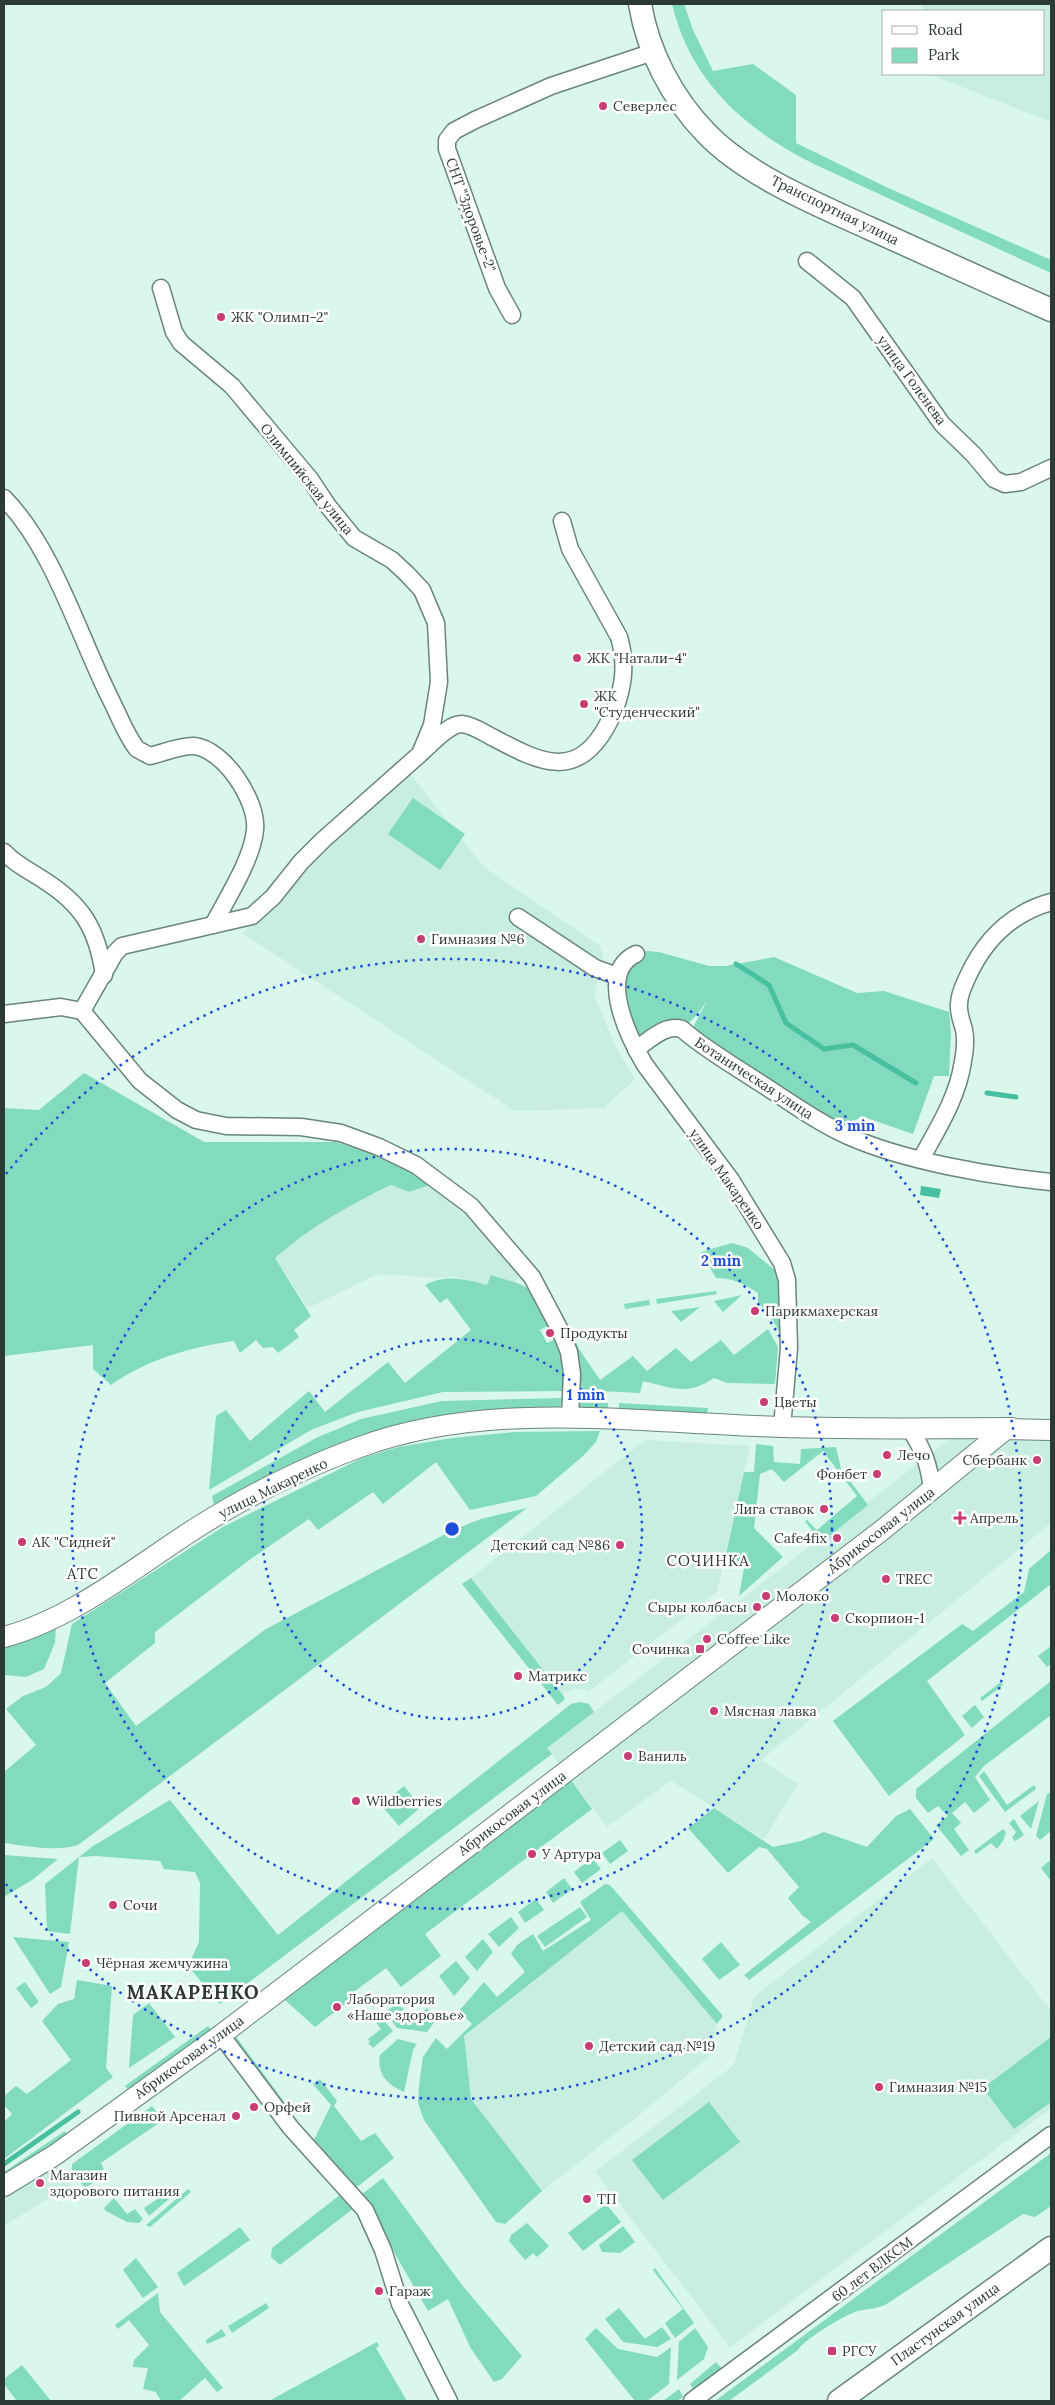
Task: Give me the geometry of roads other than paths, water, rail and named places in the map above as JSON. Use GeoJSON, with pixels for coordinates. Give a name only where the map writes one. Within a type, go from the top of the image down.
{"type":"FeatureCollection","features":[{"type":"Feature","properties":{"kind":"main road","name":"Транспортная улица"},"geometry":{"type":"LineString","coordinates":[[640,4],[653,52],[668,85],[686,111],[706,134],[726,151],[762,175],[803,197],[1051,310]]}},
{"type":"Feature","properties":{"kind":"main road","name":"Пластунская улица"},"geometry":{"type":"LineString","coordinates":[[839,2401],[1051,2248]]}},
{"type":"Feature","properties":{"kind":"street","name":"СНТ \"Здоровье-2\""},"geometry":{"type":"LineString","coordinates":[[512,315],[497,288],[447,149],[447,140],[454,131],[475,120],[551,86],[653,52]]}},
{"type":"Feature","properties":{"kind":"street","name":"улица Голенева"},"geometry":{"type":"LineString","coordinates":[[807,261],[854,298],[942,424],[973,454],[994,479],[1005,484],[1021,482],[1051,468]]}},
{"type":"Feature","properties":{"kind":"street","name":"Олимпийская улица"},"geometry":{"type":"LineString","coordinates":[[82,1011],[115,953],[122,946],[252,916],[259,912],[273,898],[301,862],[323,840],[420,754],[432,725],[439,682],[436,623],[422,590],[392,560],[354,538],[328,506],[310,478],[232,386],[181,343],[174,332],[161,288]]}},
{"type":"Feature","properties":{"kind":"street"},"geometry":{"type":"LineString","coordinates":[[4,498],[18,512],[46,555],[93,665],[137,749],[150,756],[192,745],[206,748],[222,759],[241,786],[252,810],[255,829],[236,880],[213,925]]}},
{"type":"Feature","properties":{"kind":"street"},"geometry":{"type":"LineString","coordinates":[[420,754],[453,726],[461,724],[478,730],[543,761],[560,763],[573,759],[587,751],[606,728],[618,703],[624,680],[622,649],[619,637],[570,549],[562,521]]}},
{"type":"Feature","properties":{"kind":"street"},"geometry":{"type":"LineString","coordinates":[[4,852],[12,861],[50,884],[79,908],[87,919],[97,942],[104,975]]}},
{"type":"Feature","properties":{"kind":"street"},"geometry":{"type":"LineString","coordinates":[[922,1159],[951,1103],[959,1082],[965,1040],[959,1014],[960,997],[974,963],[986,944],[1003,927],[1034,907],[1051,902]]}},
{"type":"Feature","properties":{"kind":"street"},"geometry":{"type":"LineString","coordinates":[[518,917],[595,968],[617,976],[620,966],[627,958],[636,954]]}},
{"type":"Feature","properties":{"kind":"street","name":"улица Макаренко"},"geometry":{"type":"LineString","coordinates":[[617,976],[621,1008],[636,1049],[645,1065],[730,1180],[782,1263],[788,1280],[789,1348],[782,1427]]}},
{"type":"Feature","properties":{"kind":"street"},"geometry":{"type":"LineString","coordinates":[[4,1014],[61,1007],[82,1011],[140,1081],[177,1110],[196,1120],[226,1126],[301,1127],[341,1133],[378,1147],[416,1165],[471,1206],[532,1277],[570,1352],[572,1374],[570,1418]]}},
{"type":"Feature","properties":{"kind":"street","name":"Ботаническая улица"},"geometry":{"type":"LineString","coordinates":[[636,1049],[666,1029],[674,1026],[682,1029],[736,1067],[837,1130],[870,1145],[922,1159],[1030,1180],[1051,1182]]}},
{"type":"Feature","properties":{"kind":"street","name":"улица Макаренко"},"geometry":{"type":"LineString","coordinates":[[4,1637],[19,1633],[66,1612],[217,1515],[290,1478],[358,1447],[397,1435],[452,1425],[513,1418],[570,1418],[782,1427],[1051,1428]]}},
{"type":"Feature","properties":{"kind":"street"},"geometry":{"type":"LineString","coordinates":[[909,1428],[922,1447],[929,1466],[932,1490]]}},
{"type":"Feature","properties":{"kind":"street","name":"Абрикосовая улица"},"geometry":{"type":"LineString","coordinates":[[4,2186],[55,2155],[221,2035],[773,1615],[932,1490],[1006,1429],[1010,1428]]}},
{"type":"Feature","properties":{"kind":"street"},"geometry":{"type":"LineString","coordinates":[[221,2035],[291,2128],[365,2210],[380,2243],[400,2304],[449,2401]]}},
{"type":"Feature","properties":{"kind":"street","name":"60 лет ВЛКСМ"},"geometry":{"type":"LineString","coordinates":[[692,2401],[1051,2135]]}},
{"type":"Feature","properties":{"kind":"waterway"},"geometry":{"type":"LineString","coordinates":[[736,964],[769,985],[786,1023],[824,1049],[853,1045],[916,1083]]}},
{"type":"Feature","properties":{"kind":"waterway"},"geometry":{"type":"LineString","coordinates":[[987,1093],[1016,1097]]}},
{"type":"Feature","properties":{"kind":"waterway"},"geometry":{"type":"LineString","coordinates":[[4,2164],[78,2112]]}},
{"type":"Feature","properties":{"kind":"place","name":"Северлес"},"geometry":{"type":"Point","coordinates":[603,106]}},
{"type":"Feature","properties":{"kind":"place","name":"ЖК \"Олимп-2\""},"geometry":{"type":"Point","coordinates":[221,317]}},
{"type":"Feature","properties":{"kind":"place","name":"ЖК \"Натали-4\""},"geometry":{"type":"Point","coordinates":[577,658]}},
{"type":"Feature","properties":{"kind":"place","name":"ЖК \"Студенческий\""},"geometry":{"type":"Point","coordinates":[584,704]}},
{"type":"Feature","properties":{"kind":"place","name":"Гимназия №6"},"geometry":{"type":"Point","coordinates":[421,939]}},
{"type":"Feature","properties":{"kind":"place","name":"Парикмахерская"},"geometry":{"type":"Point","coordinates":[755,1311]}},
{"type":"Feature","properties":{"kind":"place","name":"Продукты"},"geometry":{"type":"Point","coordinates":[550,1333]}},
{"type":"Feature","properties":{"kind":"place","name":"Цветы"},"geometry":{"type":"Point","coordinates":[764,1402]}},
{"type":"Feature","properties":{"kind":"place","name":"Лечо"},"geometry":{"type":"Point","coordinates":[887,1455]}},
{"type":"Feature","properties":{"kind":"place","name":"Сбербанк"},"geometry":{"type":"Point","coordinates":[1037,1460]}},
{"type":"Feature","properties":{"kind":"place","name":"Фонбет"},"geometry":{"type":"Point","coordinates":[877,1474]}},
{"type":"Feature","properties":{"kind":"place","name":"Лига ставок"},"geometry":{"type":"Point","coordinates":[824,1509]}},
{"type":"Feature","properties":{"kind":"place","name":"Апрель"},"geometry":{"type":"Point","coordinates":[960,1518]}},
{"type":"Feature","properties":{"kind":"place","name":"Cafe4fix"},"geometry":{"type":"Point","coordinates":[837,1538]}},
{"type":"Feature","properties":{"kind":"place","name":"АК \"Сидней\""},"geometry":{"type":"Point","coordinates":[22,1542]}},
{"type":"Feature","properties":{"kind":"place","name":"Детский сад №86"},"geometry":{"type":"Point","coordinates":[620,1545]}},
{"type":"Feature","properties":{"kind":"place","name":"TREC"},"geometry":{"type":"Point","coordinates":[886,1579]}},
{"type":"Feature","properties":{"kind":"place","name":"Молоко"},"geometry":{"type":"Point","coordinates":[766,1596]}},
{"type":"Feature","properties":{"kind":"place","name":"Сыры колбасы"},"geometry":{"type":"Point","coordinates":[757,1607]}},
{"type":"Feature","properties":{"kind":"place","name":"Скорпион-1"},"geometry":{"type":"Point","coordinates":[835,1618]}},
{"type":"Feature","properties":{"kind":"place","name":"Coffee Like"},"geometry":{"type":"Point","coordinates":[707,1639]}},
{"type":"Feature","properties":{"kind":"place","name":"Сочинка"},"geometry":{"type":"Point","coordinates":[700,1649]}},
{"type":"Feature","properties":{"kind":"place","name":"Матрикс"},"geometry":{"type":"Point","coordinates":[518,1676]}},
{"type":"Feature","properties":{"kind":"place","name":"Мясная лавка"},"geometry":{"type":"Point","coordinates":[714,1711]}},
{"type":"Feature","properties":{"kind":"place","name":"Ваниль"},"geometry":{"type":"Point","coordinates":[628,1756]}},
{"type":"Feature","properties":{"kind":"place","name":"Wildberries"},"geometry":{"type":"Point","coordinates":[356,1801]}},
{"type":"Feature","properties":{"kind":"place","name":"У Артура"},"geometry":{"type":"Point","coordinates":[532,1854]}},
{"type":"Feature","properties":{"kind":"place","name":"Сочи"},"geometry":{"type":"Point","coordinates":[113,1905]}},
{"type":"Feature","properties":{"kind":"place","name":"Чёрная жемчужина"},"geometry":{"type":"Point","coordinates":[86,1963]}},
{"type":"Feature","properties":{"kind":"place","name":"Лаборатория «Наше здоровье»"},"geometry":{"type":"Point","coordinates":[337,2007]}},
{"type":"Feature","properties":{"kind":"place","name":"Детский сад №19"},"geometry":{"type":"Point","coordinates":[589,2046]}},
{"type":"Feature","properties":{"kind":"place","name":"Гимназия №15"},"geometry":{"type":"Point","coordinates":[879,2087]}},
{"type":"Feature","properties":{"kind":"place","name":"Орфей"},"geometry":{"type":"Point","coordinates":[254,2107]}},
{"type":"Feature","properties":{"kind":"place","name":"Пивной Арсенал"},"geometry":{"type":"Point","coordinates":[236,2116]}},
{"type":"Feature","properties":{"kind":"place","name":"Магазин здорового питания"},"geometry":{"type":"Point","coordinates":[40,2183]}},
{"type":"Feature","properties":{"kind":"place","name":"ТП"},"geometry":{"type":"Point","coordinates":[587,2199]}},
{"type":"Feature","properties":{"kind":"place","name":"Гараж"},"geometry":{"type":"Point","coordinates":[379,2291]}},
{"type":"Feature","properties":{"kind":"place","name":"РГСУ"},"geometry":{"type":"Point","coordinates":[832,2351]}},
{"type":"Feature","properties":{"kind":"district","name":"СОЧИНКА"},"geometry":{"type":"Point","coordinates":[708,1561]}},
{"type":"Feature","properties":{"kind":"district","name":"АТС"},"geometry":{"type":"Point","coordinates":[83,1574]}},
{"type":"Feature","properties":{"kind":"district","name":"МАКАРЕНКО"},"geometry":{"type":"Point","coordinates":[193,1992]}}]}
